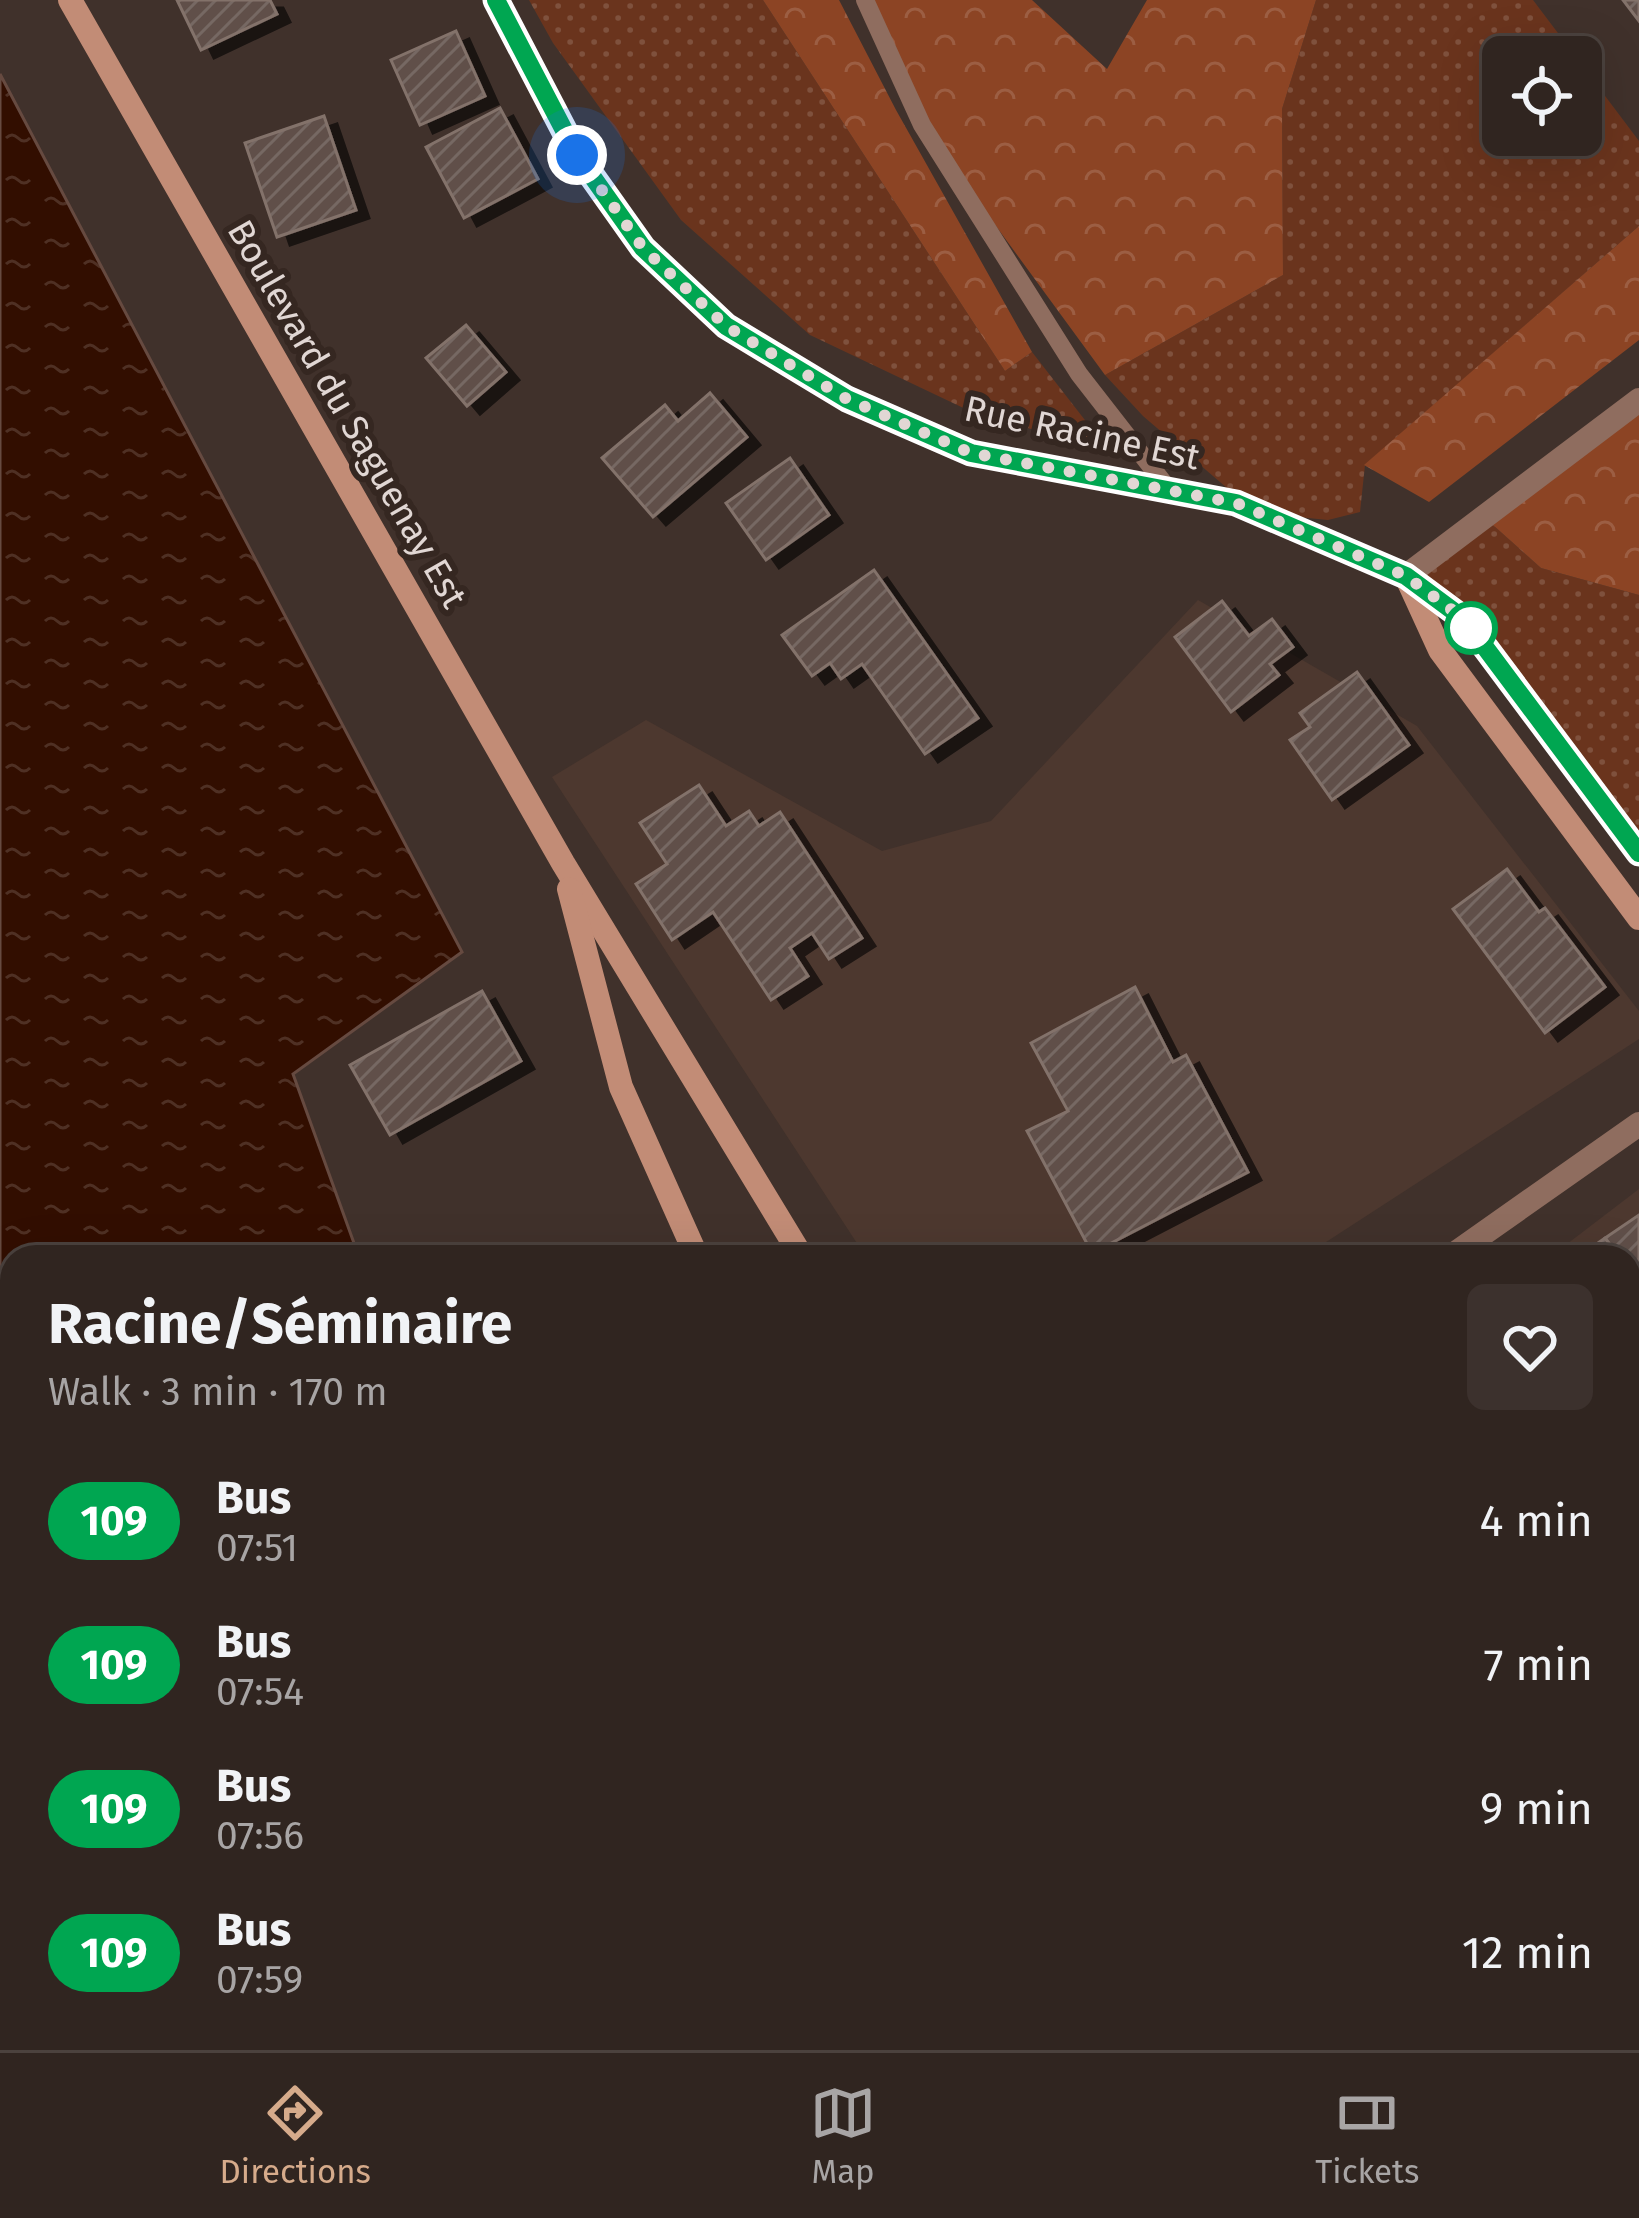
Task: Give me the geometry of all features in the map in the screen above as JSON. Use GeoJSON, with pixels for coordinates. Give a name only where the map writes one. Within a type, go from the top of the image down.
{"type":"FeatureCollection","features":[{"type":"Feature","properties":{"kind":"street","name":"Boulevard du Saguenay Est"},"geometry":{"type":"LineString","coordinates":[[70,0],[563,863],[795,1245]]}},
{"type":"Feature","properties":{"kind":"street","name":"Rue Racine Est"},"geometry":{"type":"LineString","coordinates":[[496,0],[577,155],[643,248],[726,326],[847,399],[971,453],[1236,503],[1406,576],[1464,619],[1639,853]]}},
{"type":"Feature","properties":{"kind":"street"},"geometry":{"type":"LineString","coordinates":[[1639,400],[1406,576],[1440,650],[1639,918]]}},
{"type":"Feature","properties":{"kind":"street","name":"Boulevard du Saguenay Est"},"geometry":{"type":"LineString","coordinates":[[563,863],[621,1087],[692,1245]]}},
{"type":"Feature","properties":{"kind":"street"},"geometry":{"type":"LineString","coordinates":[[1467,1245],[1639,1124]]}},
{"type":"Feature","properties":{"kind":"lane"},"geometry":{"type":"LineString","coordinates":[[866,0],[922,125],[1079,374],[1170,490]]}},
{"type":"Feature","properties":{"kind":"shaded area"},"geometry":{"type":"Polygon","coordinates":[[[529,0],[763,0],[1005,371],[1032,352],[1109,451],[974,413],[810,335],[681,220],[553,43],[529,0]]]}},
{"type":"Feature","properties":{"kind":"shaded area"},"geometry":{"type":"Polygon","coordinates":[[[1316,0],[1533,0],[1560,36],[1482,36],[1482,156],[1602,156],[1602,92],[1639,141],[1639,226],[1365,465],[1360,512],[1328,520],[1298,517],[1234,494],[1143,416],[1105,375],[1283,275],[1282,109],[1316,0]]]}},
{"type":"Feature","properties":{"kind":"shaded area"},"geometry":{"type":"Polygon","coordinates":[[[1484,517],[1541,568],[1639,595],[1639,853],[1464,619],[1406,576],[1484,517]]]}},
{"type":"Feature","properties":{"kind":"shaded area"},"geometry":{"type":"Polygon","coordinates":[[[1198,600],[1417,726],[1639,1011],[1639,1039],[1321,1245],[858,1245],[552,777],[646,720],[882,851],[991,821],[1198,600]]]}},
{"type":"Feature","properties":{"kind":"shaded area"},"geometry":{"type":"Polygon","coordinates":[[[1639,1189],[1639,1245],[1566,1245],[1639,1189]]]}},
{"type":"Feature","properties":{"kind":"green space"},"geometry":{"type":"Polygon","coordinates":[[[763,0],[839,0],[1032,352],[1005,371],[763,0]]]}},
{"type":"Feature","properties":{"kind":"green space"},"geometry":{"type":"Polygon","coordinates":[[[865,0],[1032,0],[1107,69],[1147,0],[1316,0],[1282,109],[1283,275],[1105,375],[922,125],[865,0]]]}},
{"type":"Feature","properties":{"kind":"green space"},"geometry":{"type":"Polygon","coordinates":[[[1639,226],[1639,340],[1429,502],[1364,465],[1639,226]]]}},
{"type":"Feature","properties":{"kind":"green space"},"geometry":{"type":"Polygon","coordinates":[[[1639,400],[1639,595],[1541,568],[1484,517],[1639,400]]]}},
{"type":"Feature","properties":{"kind":"water"},"geometry":{"type":"Polygon","coordinates":[[[0,74],[462,952],[293,1074],[355,1245],[0,1245],[0,74]]]}},
{"type":"Feature","properties":{"kind":"building"},"geometry":{"type":"Polygon","coordinates":[[[177,0],[270,0],[277,14],[201,50],[177,0]]]}},
{"type":"Feature","properties":{"kind":"building"},"geometry":{"type":"Polygon","coordinates":[[[1623,0],[1639,0],[1639,21],[1623,0]]]}},
{"type":"Feature","properties":{"kind":"building"},"geometry":{"type":"Polygon","coordinates":[[[456,31],[485,96],[420,125],[391,60],[456,31]]]}},
{"type":"Feature","properties":{"kind":"building"},"geometry":{"type":"Polygon","coordinates":[[[500,108],[538,179],[464,218],[426,147],[500,108]]]}},
{"type":"Feature","properties":{"kind":"building"},"geometry":{"type":"Polygon","coordinates":[[[324,116],[356,210],[277,237],[245,143],[324,116]]]}},
{"type":"Feature","properties":{"kind":"building"},"geometry":{"type":"Polygon","coordinates":[[[466,325],[506,372],[467,406],[426,358],[466,325]]]}},
{"type":"Feature","properties":{"kind":"building"},"geometry":{"type":"Polygon","coordinates":[[[710,393],[747,437],[653,517],[602,458],[665,405],[678,421],[710,393]]]}},
{"type":"Feature","properties":{"kind":"building"},"geometry":{"type":"Polygon","coordinates":[[[790,458],[829,515],[766,560],[726,503],[790,458]]]}},
{"type":"Feature","properties":{"kind":"building"},"geometry":{"type":"Polygon","coordinates":[[[874,570],[978,718],[925,754],[862,664],[841,679],[830,663],[812,676],[782,635],[874,570]]]}},
{"type":"Feature","properties":{"kind":"building"},"geometry":{"type":"Polygon","coordinates":[[[1222,601],[1249,636],[1272,619],[1293,647],[1270,664],[1279,675],[1231,712],[1175,637],[1222,601]]]}},
{"type":"Feature","properties":{"kind":"building"},"geometry":{"type":"Polygon","coordinates":[[[1357,672],[1409,745],[1332,800],[1290,740],[1310,727],[1300,713],[1357,672]]]}},
{"type":"Feature","properties":{"kind":"building"},"geometry":{"type":"Polygon","coordinates":[[[699,785],[726,826],[749,811],[759,826],[780,812],[862,938],[829,959],[812,933],[790,948],[808,976],[771,1000],[713,912],[672,940],[636,884],[667,864],[640,823],[699,785]]]}},
{"type":"Feature","properties":{"kind":"building"},"geometry":{"type":"Polygon","coordinates":[[[1507,869],[1539,912],[1545,908],[1605,987],[1545,1033],[1453,909],[1507,869]]]}},
{"type":"Feature","properties":{"kind":"building"},"geometry":{"type":"Polygon","coordinates":[[[1135,987],[1173,1062],[1186,1055],[1248,1172],[1107,1245],[1088,1245],[1027,1131],[1068,1111],[1031,1043],[1135,987]]]}},
{"type":"Feature","properties":{"kind":"building"},"geometry":{"type":"Polygon","coordinates":[[[482,991],[521,1061],[390,1135],[350,1065],[482,991]]]}},
{"type":"Feature","properties":{"kind":"building"},"geometry":{"type":"Polygon","coordinates":[[[1639,1215],[1639,1245],[1610,1245],[1605,1238],[1639,1215]]]}},
{"type":"Feature","properties":{"kind":"bus line","name":"109"},"geometry":{"type":"LineString","coordinates":[[496,0],[577,155],[643,248],[726,326],[847,399],[971,453],[1236,503],[1406,576],[1464,619],[1639,853]]}},
{"type":"Feature","properties":{"kind":"route"},"geometry":{"type":"LineString","coordinates":[[577,155],[643,248],[726,326],[847,399],[971,453],[1236,503],[1406,576],[1471,628]]}}]}
